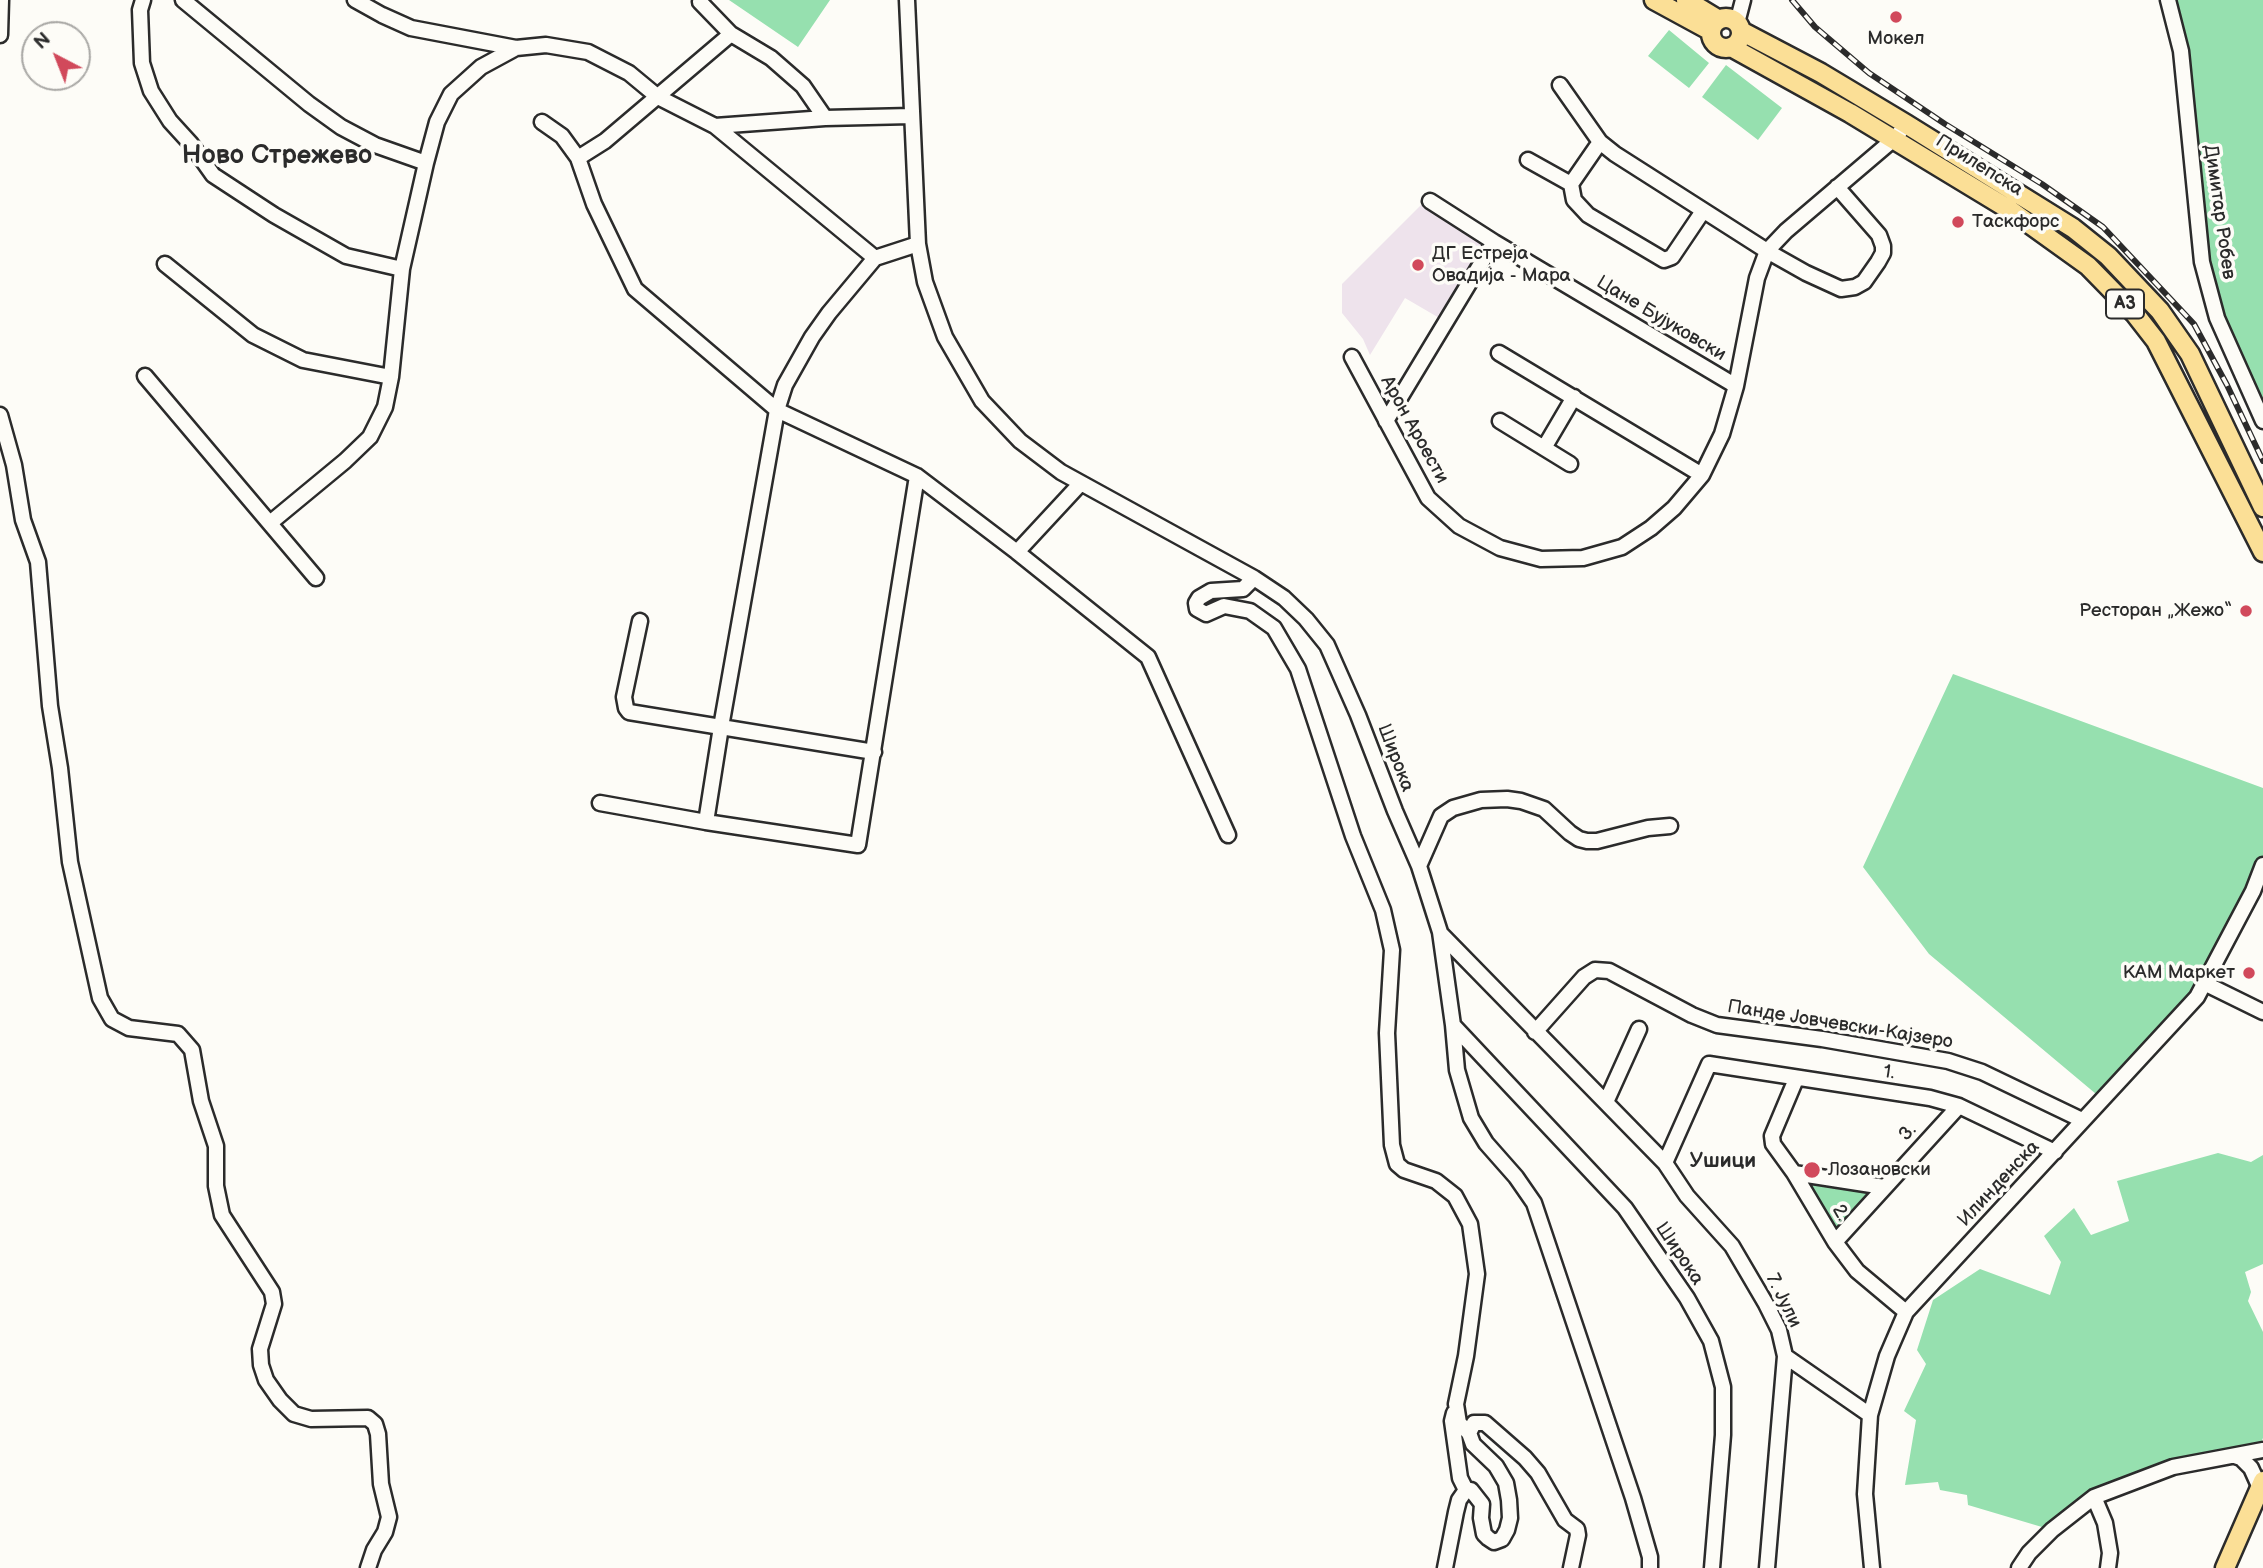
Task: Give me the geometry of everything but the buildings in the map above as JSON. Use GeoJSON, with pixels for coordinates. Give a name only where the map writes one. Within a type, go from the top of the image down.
{"type":"FeatureCollection","features":[{"type":"Feature","properties":{"kind":"main road","name":"Прилепска"},"geometry":{"type":"LineString","coordinates":[[1654,0],[1728,30],[1821,73],[2073,229],[2108,256],[2160,311],[2190,355],[2263,507]]}},
{"type":"Feature","properties":{"kind":"main road","name":"Прилепска"},"geometry":{"type":"LineString","coordinates":[[1686,0],[1894,139],[2010,210],[2088,266],[2135,314],[2156,341],[2263,552]]}},
{"type":"Feature","properties":{"kind":"main road"},"geometry":{"type":"LineString","coordinates":[[2225,1568],[2262,1484]]}},
{"type":"Feature","properties":{"kind":"street"},"geometry":{"type":"LineString","coordinates":[[0,35],[1,0]]}},
{"type":"Feature","properties":{"kind":"street"},"geometry":{"type":"LineString","coordinates":[[142,0],[142,63],[151,92],[170,121],[191,144],[213,175],[274,215],[346,256],[402,269]]}},
{"type":"Feature","properties":{"kind":"street"},"geometry":{"type":"LineString","coordinates":[[183,0],[309,104],[341,127],[375,145],[426,163]]}},
{"type":"Feature","properties":{"kind":"street"},"geometry":{"type":"LineString","coordinates":[[355,0],[411,28],[516,48],[546,46],[588,52],[629,73],[658,97],[715,126],[876,258]]}},
{"type":"Feature","properties":{"kind":"street","name":"Широка"},"geometry":{"type":"LineString","coordinates":[[907,0],[918,244],[925,282],[945,337],[982,401],[1020,441],[1061,472],[1254,578],[1291,605],[1327,645],[1419,866],[1440,932],[1457,1070],[1471,1118],[1486,1143],[1516,1177],[1534,1203],[1633,1498],[1650,1557],[1650,1568]]}},
{"type":"Feature","properties":{"kind":"street"},"geometry":{"type":"LineString","coordinates":[[1728,30],[1743,0]]}},
{"type":"Feature","properties":{"kind":"street","name":"Димитар Робев"},"geometry":{"type":"LineString","coordinates":[[2168,0],[2181,51],[2202,262],[2217,318],[2263,421]]}},
{"type":"Feature","properties":{"kind":"street"},"geometry":{"type":"LineString","coordinates":[[700,2],[731,34],[771,58],[803,86],[825,118]]}},
{"type":"Feature","properties":{"kind":"street"},"geometry":{"type":"LineString","coordinates":[[578,158],[605,141],[731,34]]}},
{"type":"Feature","properties":{"kind":"street"},"geometry":{"type":"LineString","coordinates":[[270,523],[370,437],[385,407],[391,377],[402,269],[437,122],[451,94],[481,67],[516,48]]}},
{"type":"Feature","properties":{"kind":"street"},"geometry":{"type":"LineString","coordinates":[[1560,85],[1600,142],[1656,182],[1767,251],[1841,289],[1855,287],[1864,282],[1883,253],[1883,246],[1880,235],[1837,187]]}},
{"type":"Feature","properties":{"kind":"street"},"geometry":{"type":"LineString","coordinates":[[715,126],[825,118],[911,116]]}},
{"type":"Feature","properties":{"kind":"street"},"geometry":{"type":"LineString","coordinates":[[542,122],[562,136],[578,158],[594,204],[635,289],[778,410],[917,476],[1148,657],[1228,835]]}},
{"type":"Feature","properties":{"kind":"street","name":"Арон Ароести"},"geometry":{"type":"LineString","coordinates":[[1352,357],[1428,498],[1459,526],[1500,548],[1541,559],[1583,558],[1622,547],[1651,528],[1674,508],[1702,475],[1723,434],[1736,386],[1756,278],[1767,251],[1894,139],[1906,124]]}},
{"type":"Feature","properties":{"kind":"street"},"geometry":{"type":"LineString","coordinates":[[1600,142],[1571,184],[1574,200],[1588,215],[1664,260],[1672,257],[1703,211]]}},
{"type":"Feature","properties":{"kind":"street"},"geometry":{"type":"LineString","coordinates":[[1528,160],[1571,184]]}},
{"type":"Feature","properties":{"kind":"street","name":"Цане Бујуковски"},"geometry":{"type":"LineString","coordinates":[[1430,201],[1736,386]]}},
{"type":"Feature","properties":{"kind":"street"},"geometry":{"type":"LineString","coordinates":[[1386,421],[1494,242]]}},
{"type":"Feature","properties":{"kind":"street"},"geometry":{"type":"LineString","coordinates":[[706,822],[778,410],[785,385],[829,313],[876,258],[918,244]]}},
{"type":"Feature","properties":{"kind":"street"},"geometry":{"type":"LineString","coordinates":[[165,264],[253,335],[303,360],[391,377]]}},
{"type":"Feature","properties":{"kind":"street"},"geometry":{"type":"LineString","coordinates":[[1499,353],[1702,475]]}},
{"type":"Feature","properties":{"kind":"street"},"geometry":{"type":"LineString","coordinates":[[145,376],[316,578]]}},
{"type":"Feature","properties":{"kind":"street"},"geometry":{"type":"LineString","coordinates":[[1544,448],[1574,397]]}},
{"type":"Feature","properties":{"kind":"street"},"geometry":{"type":"LineString","coordinates":[[0,415],[14,465],[23,520],[38,562],[50,706],[70,862],[100,998],[112,1019],[129,1028],[178,1034],[192,1050],[201,1101],[216,1146],[216,1186],[222,1215],[272,1292],[274,1304],[260,1349],[266,1380],[294,1414],[304,1418],[331,1419],[357,1416],[368,1418],[375,1424],[381,1484],[389,1517],[368,1568]]}},
{"type":"Feature","properties":{"kind":"street"},"geometry":{"type":"LineString","coordinates":[[1500,421],[1570,464]]}},
{"type":"Feature","properties":{"kind":"street"},"geometry":{"type":"LineString","coordinates":[[600,803],[858,845],[917,476]]}},
{"type":"Feature","properties":{"kind":"street"},"geometry":{"type":"LineString","coordinates":[[1017,552],[1081,483]]}},
{"type":"Feature","properties":{"kind":"street"},"geometry":{"type":"LineString","coordinates":[[1254,578],[1243,589],[1211,591],[1199,598],[1197,609],[1206,614],[1224,606],[1250,611],[1274,628],[1298,669],[1353,836],[1383,910],[1392,950],[1387,1033],[1392,1144],[1397,1164],[1404,1170],[1436,1181],[1455,1196],[1464,1211],[1477,1274],[1466,1356],[1452,1421],[1460,1478],[1466,1490]]}},
{"type":"Feature","properties":{"kind":"street"},"geometry":{"type":"LineString","coordinates":[[640,621],[624,697],[629,712],[874,752]]}},
{"type":"Feature","properties":{"kind":"street"},"geometry":{"type":"LineString","coordinates":[[1419,866],[1441,816],[1453,808],[1481,800],[1514,800],[1544,809],[1570,833],[1587,841],[1670,826]]}},
{"type":"Feature","properties":{"kind":"street","name":"Илинденска"},"geometry":{"type":"LineString","coordinates":[[1872,1568],[1865,1494],[1870,1415],[1887,1356],[1906,1312],[2197,997],[2253,891],[2263,864]]}},
{"type":"Feature","properties":{"kind":"street","name":"7. Јули"},"geometry":{"type":"LineString","coordinates":[[1440,932],[1665,1163],[1687,1195],[1732,1246],[1779,1330],[1785,1356],[1767,1568]]}},
{"type":"Feature","properties":{"kind":"street","name":"Панде Јовчевски-Кајзеро"},"geometry":{"type":"LineString","coordinates":[[1535,1032],[1584,977],[1595,970],[1609,971],[1692,1015],[1717,1025],[1822,1039],[1948,1061],[1982,1072],[2082,1120]]}},
{"type":"Feature","properties":{"kind":"street"},"geometry":{"type":"LineString","coordinates":[[2204,983],[2263,1012]]}},
{"type":"Feature","properties":{"kind":"street","name":"Широка"},"geometry":{"type":"LineString","coordinates":[[1453,1025],[1625,1208],[1686,1298],[1711,1342],[1723,1387],[1723,1435],[1712,1568]]}},
{"type":"Feature","properties":{"kind":"street"},"geometry":{"type":"LineString","coordinates":[[1606,1102],[1639,1029]]}},
{"type":"Feature","properties":{"kind":"street","name":"1."},"geometry":{"type":"LineString","coordinates":[[1665,1163],[1709,1064],[1930,1098],[1959,1106],[2055,1152]]}},
{"type":"Feature","properties":{"kind":"street","name":"2."},"geometry":{"type":"LineString","coordinates":[[1796,1079],[1772,1136],[1773,1144],[1794,1173],[1835,1242],[1857,1271],[1906,1312]]}},
{"type":"Feature","properties":{"kind":"street","name":"3."},"geometry":{"type":"LineString","coordinates":[[1835,1242],[1959,1106]]}},
{"type":"Feature","properties":{"kind":"street"},"geometry":{"type":"LineString","coordinates":[[1794,1173],[1884,1186]]}},
{"type":"Feature","properties":{"kind":"street"},"geometry":{"type":"LineString","coordinates":[[1785,1356],[1870,1415]]}},
{"type":"Feature","properties":{"kind":"street"},"geometry":{"type":"LineString","coordinates":[[1456,1404],[1459,1423],[1469,1433],[1473,1444],[1496,1466],[1506,1483],[1510,1518],[1502,1539],[1494,1542],[1484,1534],[1482,1503],[1471,1490],[1466,1490]]}},
{"type":"Feature","properties":{"kind":"street"},"geometry":{"type":"LineString","coordinates":[[1469,1433],[1474,1423],[1485,1423],[1538,1473],[1565,1520],[1577,1529],[1571,1568]]}},
{"type":"Feature","properties":{"kind":"street"},"geometry":{"type":"LineString","coordinates":[[2019,1568],[2029,1553],[2052,1530],[2094,1497],[2173,1467],[2263,1450]]}},
{"type":"Feature","properties":{"kind":"street"},"geometry":{"type":"LineString","coordinates":[[2235,1456],[2247,1463],[2262,1484]]}},
{"type":"Feature","properties":{"kind":"street"},"geometry":{"type":"LineString","coordinates":[[1445,1568],[1459,1500],[1466,1490]]}},
{"type":"Feature","properties":{"kind":"street"},"geometry":{"type":"LineString","coordinates":[[2094,1497],[2105,1523],[2110,1553],[2108,1568]]}},
{"type":"Feature","properties":{"kind":"shaded area","name":"ДГ Естреја Овадија - Мара"},"geometry":{"type":"Polygon","coordinates":[[[1424,202],[1486,241],[1487,247],[1441,319],[1405,298],[1370,355],[1363,339],[1342,313],[1342,284],[1424,202]]]}},
{"type":"Feature","properties":{"kind":"green space"},"geometry":{"type":"Polygon","coordinates":[[[729,0],[830,0],[798,47],[729,0]]]}},
{"type":"Feature","properties":{"kind":"green space"},"geometry":{"type":"Polygon","coordinates":[[[2168,0],[2263,0],[2263,421],[2217,318],[2168,0]]]}},
{"type":"Feature","properties":{"kind":"green space"},"geometry":{"type":"Polygon","coordinates":[[[1669,30],[1709,63],[1689,88],[1648,56],[1669,30]]]}},
{"type":"Feature","properties":{"kind":"green space"},"geometry":{"type":"Polygon","coordinates":[[[1726,65],[1782,108],[1758,140],[1702,97],[1726,65]]]}},
{"type":"Feature","properties":{"kind":"green space"},"geometry":{"type":"Polygon","coordinates":[[[1953,674],[2263,788],[2263,865],[2197,997],[2102,1099],[1929,954],[1863,867],[1953,674]]]}},
{"type":"Feature","properties":{"kind":"green space"},"geometry":{"type":"Polygon","coordinates":[[[2218,1153],[2251,1162],[2263,1155],[2263,1264],[2245,1272],[2251,1292],[2248,1301],[2263,1332],[2261,1443],[2248,1453],[2094,1497],[2052,1530],[1968,1505],[1967,1495],[1940,1490],[1938,1482],[1905,1485],[1916,1420],[1904,1411],[1926,1364],[1917,1350],[1933,1300],[1980,1269],[2050,1295],[2061,1262],[2044,1236],[2074,1208],[2091,1235],[2129,1221],[2117,1181],[2218,1153]]]}},
{"type":"Feature","properties":{"kind":"green space"},"geometry":{"type":"Polygon","coordinates":[[[1794,1173],[1884,1187],[1835,1242],[1794,1173]]]}},
{"type":"Feature","properties":{"kind":"railway"},"geometry":{"type":"LineString","coordinates":[[1792,0],[1815,27],[1869,73],[2042,184],[2103,227],[2194,324],[2263,461]]}},
{"type":"Feature","properties":{"kind":"place","name":"Мокел"},"geometry":{"type":"Point","coordinates":[1896,17]}},
{"type":"Feature","properties":{"kind":"place","name":"Таскфорс"},"geometry":{"type":"Point","coordinates":[1958,222]}},
{"type":"Feature","properties":{"kind":"place","name":"ДГ Естреја Овадија - Мара"},"geometry":{"type":"Point","coordinates":[1418,265]}},
{"type":"Feature","properties":{"kind":"place","name":"Ресторан „Жежо“"},"geometry":{"type":"Point","coordinates":[2246,611]}},
{"type":"Feature","properties":{"kind":"place","name":"КАМ Маркет"},"geometry":{"type":"Point","coordinates":[2249,973]}},
{"type":"Feature","properties":{"kind":"place","name":"Лозановски"},"geometry":{"type":"Point","coordinates":[1812,1170]}},
{"type":"Feature","properties":{"kind":"district","name":"Ново Стрежево"},"geometry":{"type":"Point","coordinates":[277,156]}},
{"type":"Feature","properties":{"kind":"district","name":"Ушици"},"geometry":{"type":"Point","coordinates":[1723,1162]}}]}
